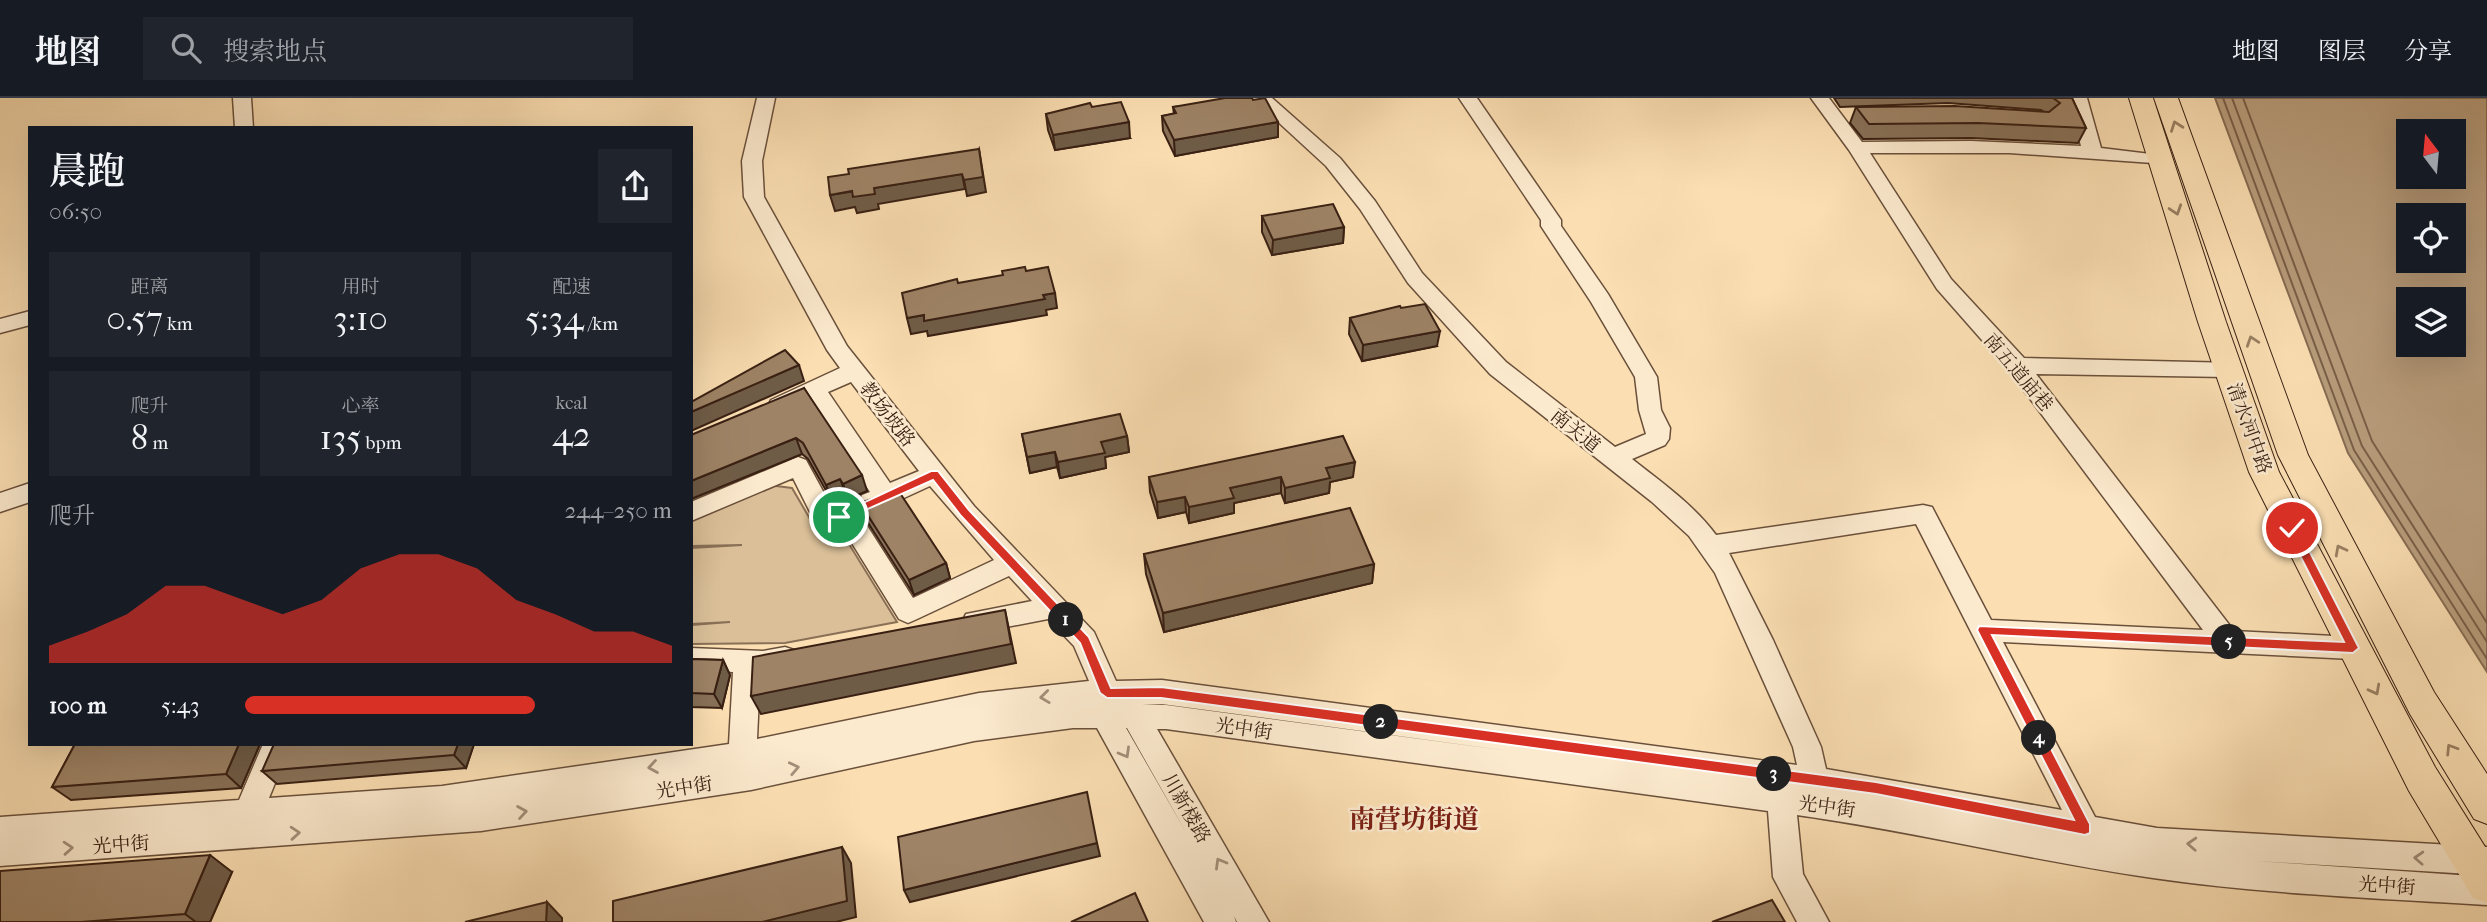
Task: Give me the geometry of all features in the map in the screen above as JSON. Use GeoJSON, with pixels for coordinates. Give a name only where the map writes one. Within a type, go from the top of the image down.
{"type":"FeatureCollection","features":[{"type":"Feature","properties":{"kind":"main road","name":"清水河中路"},"geometry":{"type":"LineString","coordinates":[[2141,98],[2264,472],[2421,779],[2482,869]]}},
{"type":"Feature","properties":{"kind":"main road","name":"清水河中路"},"geometry":{"type":"LineString","coordinates":[[2166,98],[2293,455],[2422,703],[2487,807]]}},
{"type":"Feature","properties":{"kind":"street"},"geometry":{"type":"LineString","coordinates":[[242,98],[244,126]]}},
{"type":"Feature","properties":{"kind":"street","name":"教场坡路"},"geometry":{"type":"LineString","coordinates":[[766,98],[751,161],[754,197],[838,350],[965,513],[1085,640],[1112,702]]}},
{"type":"Feature","properties":{"kind":"street","name":"南关道"},"geometry":{"type":"LineString","coordinates":[[1261,98],[1334,162],[1368,205],[1415,278],[1498,368],[1661,495],[1698,529],[1725,566],[1760,640],[1807,747],[1818,792]]}},
{"type":"Feature","properties":{"kind":"street"},"geometry":{"type":"LineString","coordinates":[[1468,98],[1551,220],[1552,226],[1600,299],[1646,377],[1650,410],[1658,428],[1657,439],[1611,458]]}},
{"type":"Feature","properties":{"kind":"street","name":"南五道庙巷"},"geometry":{"type":"LineString","coordinates":[[1820,98],[1857,148],[1944,284],[2018,366],[2227,642]]}},
{"type":"Feature","properties":{"kind":"street"},"geometry":{"type":"LineString","coordinates":[[2078,98],[2093,153]]}},
{"type":"Feature","properties":{"kind":"street"},"geometry":{"type":"LineString","coordinates":[[1857,148],[1968,143],[2160,160]]}},
{"type":"Feature","properties":{"kind":"street"},"geometry":{"type":"LineString","coordinates":[[0,326],[28,319]]}},
{"type":"Feature","properties":{"kind":"street"},"geometry":{"type":"LineString","coordinates":[[2018,366],[2228,369]]}},
{"type":"Feature","properties":{"kind":"street"},"geometry":{"type":"LineString","coordinates":[[753,417],[854,371]]}},
{"type":"Feature","properties":{"kind":"street"},"geometry":{"type":"LineString","coordinates":[[815,390],[886,496]]}},
{"type":"Feature","properties":{"kind":"street"},"geometry":{"type":"LineString","coordinates":[[693,511],[797,466],[823,513],[850,520],[908,612],[1012,563]]}},
{"type":"Feature","properties":{"kind":"street"},"geometry":{"type":"LineString","coordinates":[[839,517],[934,474]]}},
{"type":"Feature","properties":{"kind":"street"},"geometry":{"type":"LineString","coordinates":[[0,503],[28,493]]}},
{"type":"Feature","properties":{"kind":"street"},"geometry":{"type":"LineString","coordinates":[[1710,546],[1923,514],[2088,841]]}},
{"type":"Feature","properties":{"kind":"street"},"geometry":{"type":"LineString","coordinates":[[948,627],[1054,607]]}},
{"type":"Feature","properties":{"kind":"street"},"geometry":{"type":"LineString","coordinates":[[1983,630],[2353,648]]}},
{"type":"Feature","properties":{"kind":"street"},"geometry":{"type":"LineString","coordinates":[[895,637],[922,632]]}},
{"type":"Feature","properties":{"kind":"street"},"geometry":{"type":"LineString","coordinates":[[693,659],[763,662],[816,652]]}},
{"type":"Feature","properties":{"kind":"street"},"geometry":{"type":"LineString","coordinates":[[742,766],[747,661]]}},
{"type":"Feature","properties":{"kind":"street","name":"光中街"},"geometry":{"type":"LineString","coordinates":[[0,830],[481,818],[742,766],[1073,716],[1112,702],[1166,717],[1818,792],[2088,841],[2220,873],[2487,891]]}},
{"type":"Feature","properties":{"kind":"street","name":"川新楼路"},"geometry":{"type":"LineString","coordinates":[[1112,702],[1221,922]]}},
{"type":"Feature","properties":{"kind":"street","name":"川新楼路"},"geometry":{"type":"LineString","coordinates":[[1112,702],[1254,922]]}},
{"type":"Feature","properties":{"kind":"street"},"geometry":{"type":"LineString","coordinates":[[243,825],[276,746]]}},
{"type":"Feature","properties":{"kind":"street"},"geometry":{"type":"LineString","coordinates":[[1780,788],[1788,877],[1814,922]]}},
{"type":"Feature","properties":{"kind":"street","name":"光中街"},"geometry":{"type":"LineString","coordinates":[[0,852],[243,825]]}},
{"type":"Feature","properties":{"kind":"street","name":"光中街"},"geometry":{"type":"LineString","coordinates":[[2088,841],[2157,842],[2482,869]]}},
{"type":"Feature","properties":{"kind":"shaded area"},"geometry":{"type":"Polygon","coordinates":[[[768,485],[792,488],[813,524],[841,531],[897,622],[785,643],[693,644],[693,625],[730,622],[693,624],[693,548],[742,545],[693,546],[693,517],[768,485]]]}},
{"type":"Feature","properties":{"kind":"water"},"geometry":{"type":"Polygon","coordinates":[[[2215,98],[2487,98],[2487,672],[2348,453],[2215,98]]]}},
{"type":"Feature","properties":{"kind":"building"},"geometry":{"type":"Polygon","coordinates":[[[1225,98],[1265,98],[1278,122],[1174,140],[1162,116],[1176,113],[1173,107],[1225,98]]]}},
{"type":"Feature","properties":{"kind":"building"},"geometry":{"type":"Polygon","coordinates":[[[2053,98],[2072,98],[2086,128],[1978,123],[1869,124],[1856,107],[1955,106],[2049,112],[2060,103],[2053,98]]]}},
{"type":"Feature","properties":{"kind":"building"},"geometry":{"type":"Polygon","coordinates":[[[1121,102],[1129,122],[1053,135],[1046,114],[1090,103],[1092,107],[1121,102]]]}},
{"type":"Feature","properties":{"kind":"building"},"geometry":{"type":"Polygon","coordinates":[[[979,149],[983,177],[964,180],[962,174],[874,188],[875,194],[853,197],[852,191],[830,195],[828,177],[849,174],[848,169],[979,149]]]}},
{"type":"Feature","properties":{"kind":"building"},"geometry":{"type":"Polygon","coordinates":[[[1333,204],[1344,227],[1273,240],[1262,216],[1333,204]]]}},
{"type":"Feature","properties":{"kind":"building"},"geometry":{"type":"Polygon","coordinates":[[[1025,267],[1026,271],[1048,267],[1055,293],[1043,295],[1045,299],[924,321],[924,315],[907,318],[902,293],[957,279],[958,283],[1003,275],[1002,271],[1025,267]]]}},
{"type":"Feature","properties":{"kind":"building"},"geometry":{"type":"Polygon","coordinates":[[[1425,304],[1440,331],[1363,345],[1350,318],[1400,306],[1425,304]]]}},
{"type":"Feature","properties":{"kind":"building"},"geometry":{"type":"Polygon","coordinates":[[[785,350],[799,365],[693,411],[693,401],[785,350]]]}},
{"type":"Feature","properties":{"kind":"building"},"geometry":{"type":"Polygon","coordinates":[[[804,388],[862,475],[843,484],[840,479],[826,485],[803,443],[796,438],[693,480],[693,434],[804,388]]]}},
{"type":"Feature","properties":{"kind":"building"},"geometry":{"type":"Polygon","coordinates":[[[1120,414],[1127,436],[1101,442],[1105,453],[1058,462],[1055,452],[1027,457],[1022,434],[1120,414]]]}},
{"type":"Feature","properties":{"kind":"building"},"geometry":{"type":"Polygon","coordinates":[[[1343,436],[1355,462],[1326,468],[1330,478],[1285,488],[1281,477],[1230,488],[1234,498],[1189,507],[1185,497],[1157,502],[1149,477],[1343,436]]]}},
{"type":"Feature","properties":{"kind":"building"},"geometry":{"type":"Polygon","coordinates":[[[898,490],[946,563],[909,580],[860,503],[898,490]]]}},
{"type":"Feature","properties":{"kind":"building"},"geometry":{"type":"Polygon","coordinates":[[[1350,508],[1374,564],[1163,613],[1144,554],[1350,508]]]}},
{"type":"Feature","properties":{"kind":"building"},"geometry":{"type":"Polygon","coordinates":[[[1005,610],[1011,644],[751,696],[753,657],[1005,610]]]}},
{"type":"Feature","properties":{"kind":"building"},"geometry":{"type":"Polygon","coordinates":[[[693,659],[723,660],[714,694],[693,693],[693,659]]]}},
{"type":"Feature","properties":{"kind":"building"},"geometry":{"type":"Polygon","coordinates":[[[74,746],[238,746],[226,774],[52,787],[74,746]]]}},
{"type":"Feature","properties":{"kind":"building"},"geometry":{"type":"Polygon","coordinates":[[[273,746],[457,746],[454,755],[262,771],[273,746]]]}},
{"type":"Feature","properties":{"kind":"building"},"geometry":{"type":"Polygon","coordinates":[[[1087,792],[1097,843],[904,890],[898,837],[1087,792]]]}},
{"type":"Feature","properties":{"kind":"building"},"geometry":{"type":"Polygon","coordinates":[[[842,847],[847,901],[762,922],[613,922],[613,901],[842,847]]]}},
{"type":"Feature","properties":{"kind":"building"},"geometry":{"type":"Polygon","coordinates":[[[210,855],[185,914],[81,922],[0,922],[0,871],[210,855]]]}},
{"type":"Feature","properties":{"kind":"building"},"geometry":{"type":"Polygon","coordinates":[[[1135,893],[1148,922],[1071,922],[1135,893]]]}},
{"type":"Feature","properties":{"kind":"building"},"geometry":{"type":"Polygon","coordinates":[[[1772,900],[1785,922],[1712,922],[1772,900]]]}},
{"type":"Feature","properties":{"kind":"building"},"geometry":{"type":"Polygon","coordinates":[[[547,902],[546,922],[465,922],[547,902]]]}},
{"type":"Feature","properties":{"kind":"district","name":"南营坊街道"},"geometry":{"type":"Point","coordinates":[1414,819]}},
{"type":"Feature","properties":{"kind":"route"},"geometry":{"type":"LineString","coordinates":[[839,517],[934,474],[965,513],[1085,640],[1107,693],[1161,692],[1876,788],[2085,828],[1983,630],[2353,648],[2292,528]]}}]}
